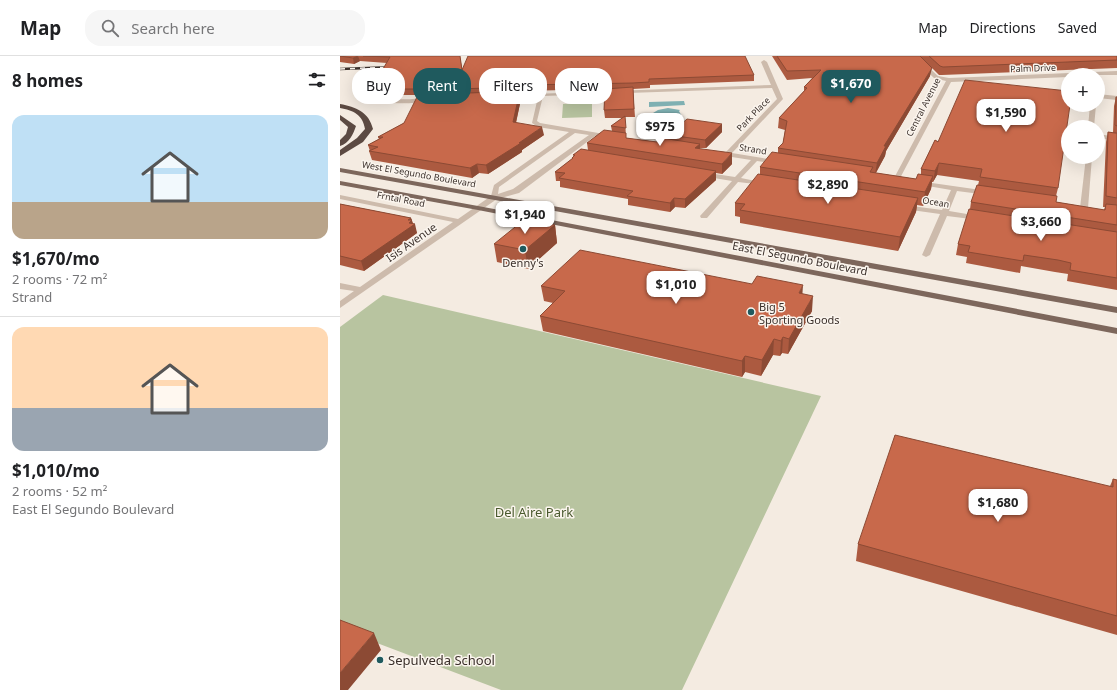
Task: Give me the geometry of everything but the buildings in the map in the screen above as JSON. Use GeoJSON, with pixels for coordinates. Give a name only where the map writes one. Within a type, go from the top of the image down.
{"type":"FeatureCollection","features":[{"type":"Feature","properties":{"kind":"highway"},"geometry":{"type":"LineString","coordinates":[[340,106],[361,113],[369,123],[369,129],[360,140],[340,154]]}},
{"type":"Feature","properties":{"kind":"highway"},"geometry":{"type":"LineString","coordinates":[[340,117],[352,126],[349,136],[340,144]]}},
{"type":"Feature","properties":{"kind":"main road","name":"West El Segundo Boulevard"},"geometry":{"type":"LineString","coordinates":[[340,170],[494,197]]}},
{"type":"Feature","properties":{"kind":"main road"},"geometry":{"type":"LineString","coordinates":[[340,183],[478,208]]}},
{"type":"Feature","properties":{"kind":"main road","name":"East El Segundo Boulevard"},"geometry":{"type":"LineString","coordinates":[[494,197],[1117,310]]}},
{"type":"Feature","properties":{"kind":"main road","name":"East El Segundo Boulevard"},"geometry":{"type":"LineString","coordinates":[[478,208],[1117,331]]}},
{"type":"Feature","properties":{"kind":"street","name":"Central Avenue"},"geometry":{"type":"LineString","coordinates":[[904,181],[949,80],[936,77],[915,56]]}},
{"type":"Feature","properties":{"kind":"street","name":"Park Place"},"geometry":{"type":"LineString","coordinates":[[728,154],[780,99],[764,62]]}},
{"type":"Feature","properties":{"kind":"street","name":"Palm Drive"},"geometry":{"type":"LineString","coordinates":[[1105,74],[1117,73]]}},
{"type":"Feature","properties":{"kind":"street","name":"Palm Drive"},"geometry":{"type":"LineString","coordinates":[[949,80],[1061,76]]}},
{"type":"Feature","properties":{"kind":"street"},"geometry":{"type":"LineString","coordinates":[[547,95],[775,86]]}},
{"type":"Feature","properties":{"kind":"street"},"geometry":{"type":"LineString","coordinates":[[1105,92],[1117,93]]}},
{"type":"Feature","properties":{"kind":"street"},"geometry":{"type":"LineString","coordinates":[[1105,97],[1117,98]]}},
{"type":"Feature","properties":{"kind":"street"},"geometry":{"type":"LineString","coordinates":[[539,104],[534,122],[538,125],[616,138]]}},
{"type":"Feature","properties":{"kind":"street","name":"Isis Avenue"},"geometry":{"type":"LineString","coordinates":[[494,197],[496,186],[573,132]]}},
{"type":"Feature","properties":{"kind":"street","name":"Isis Avenue"},"geometry":{"type":"LineString","coordinates":[[340,305],[494,197],[516,191],[593,135]]}},
{"type":"Feature","properties":{"kind":"street"},"geometry":{"type":"LineString","coordinates":[[1105,137],[1117,139]]}},
{"type":"Feature","properties":{"kind":"street","name":"Strand"},"geometry":{"type":"LineString","coordinates":[[713,152],[787,163]]}},
{"type":"Feature","properties":{"kind":"street"},"geometry":{"type":"LineString","coordinates":[[704,216],[756,158]]}},
{"type":"Feature","properties":{"kind":"street"},"geometry":{"type":"LineString","coordinates":[[1084,208],[1088,164]]}},
{"type":"Feature","properties":{"kind":"street"},"geometry":{"type":"LineString","coordinates":[[694,173],[772,186]]}},
{"type":"Feature","properties":{"kind":"street"},"geometry":{"type":"LineString","coordinates":[[888,178],[993,194]]}},
{"type":"Feature","properties":{"kind":"street"},"geometry":{"type":"LineString","coordinates":[[926,255],[955,188]]}},
{"type":"Feature","properties":{"kind":"street","name":"Frntal Road"},"geometry":{"type":"LineString","coordinates":[[340,198],[458,222]]}},
{"type":"Feature","properties":{"kind":"street","name":"Ocean"},"geometry":{"type":"LineString","coordinates":[[894,205],[989,220]]}},
{"type":"Feature","properties":{"kind":"street"},"geometry":{"type":"LineString","coordinates":[[340,286],[361,290]]}},
{"type":"Feature","properties":{"kind":"green space"},"geometry":{"type":"Polygon","coordinates":[[[563,104],[592,104],[592,117],[562,118],[563,104]]]}},
{"type":"Feature","properties":{"kind":"green space","name":"Del Aire Park"},"geometry":{"type":"Polygon","coordinates":[[[383,295],[821,396],[682,690],[501,690],[340,629],[340,327],[383,295]]]}},
{"type":"Feature","properties":{"kind":"water"},"geometry":{"type":"Polygon","coordinates":[[[684,101],[685,105],[649,107],[649,102],[684,101]]]}},
{"type":"Feature","properties":{"kind":"water"},"geometry":{"type":"Polygon","coordinates":[[[668,108],[680,110],[681,115],[675,118],[667,119],[653,115],[653,113],[658,110],[668,108]]]}},
{"type":"Feature","properties":{"kind":"railway"},"geometry":{"type":"LineString","coordinates":[[340,69],[396,67]]}},
{"type":"Feature","properties":{"kind":"place","name":"Denny's"},"geometry":{"type":"Point","coordinates":[523,249]}},
{"type":"Feature","properties":{"kind":"place","name":"Big 5 Sporting Goods"},"geometry":{"type":"Point","coordinates":[751,312]}},
{"type":"Feature","properties":{"kind":"place","name":"Sepulveda School"},"geometry":{"type":"Point","coordinates":[380,660]}}]}
